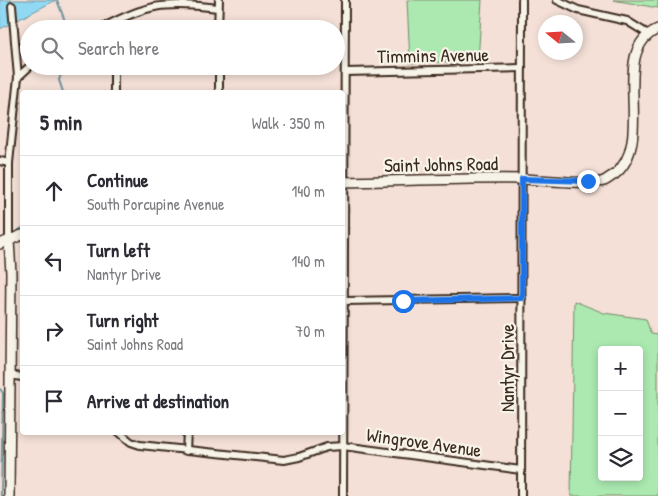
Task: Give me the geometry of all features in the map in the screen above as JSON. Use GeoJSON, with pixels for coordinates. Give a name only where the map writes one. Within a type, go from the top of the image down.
{"type":"FeatureCollection","features":[{"type":"Feature","properties":{"kind":"street"},"geometry":{"type":"LineString","coordinates":[[218,20],[219,0]]}},
{"type":"Feature","properties":{"kind":"street"},"geometry":{"type":"LineString","coordinates":[[345,0],[345,72]]}},
{"type":"Feature","properties":{"kind":"street","name":"Nantyr Drive"},"geometry":{"type":"LineString","coordinates":[[521,496],[522,0]]}},
{"type":"Feature","properties":{"kind":"street"},"geometry":{"type":"LineString","coordinates":[[557,0],[578,10],[627,21],[648,34],[658,29]]}},
{"type":"Feature","properties":{"kind":"street"},"geometry":{"type":"LineString","coordinates":[[123,20],[141,10],[160,4],[180,3],[218,8]]}},
{"type":"Feature","properties":{"kind":"street"},"geometry":{"type":"LineString","coordinates":[[9,496],[9,163],[18,77],[12,6]]}},
{"type":"Feature","properties":{"kind":"street","name":"Saint Johns Road"},"geometry":{"type":"LineString","coordinates":[[345,182],[522,179],[604,182],[624,167],[633,150],[635,58],[637,49],[648,34]]}},
{"type":"Feature","properties":{"kind":"street","name":"Timmins Avenue"},"geometry":{"type":"LineString","coordinates":[[345,72],[522,68]]}},
{"type":"Feature","properties":{"kind":"street"},"geometry":{"type":"LineString","coordinates":[[114,75],[114,90]]}},
{"type":"Feature","properties":{"kind":"street"},"geometry":{"type":"LineString","coordinates":[[219,75],[219,90]]}},
{"type":"Feature","properties":{"kind":"street"},"geometry":{"type":"LineString","coordinates":[[345,75],[345,90]]}},
{"type":"Feature","properties":{"kind":"street"},"geometry":{"type":"LineString","coordinates":[[0,160],[9,163]]}},
{"type":"Feature","properties":{"kind":"street"},"geometry":{"type":"LineString","coordinates":[[0,244],[20,235]]}},
{"type":"Feature","properties":{"kind":"street"},"geometry":{"type":"LineString","coordinates":[[345,301],[522,298]]}},
{"type":"Feature","properties":{"kind":"street"},"geometry":{"type":"LineString","coordinates":[[9,375],[20,377]]}},
{"type":"Feature","properties":{"kind":"street","name":"Wingrove Avenue"},"geometry":{"type":"LineString","coordinates":[[123,435],[131,442],[140,445],[284,460],[327,447],[343,446],[522,470]]}},
{"type":"Feature","properties":{"kind":"street"},"geometry":{"type":"LineString","coordinates":[[186,451],[187,435]]}},
{"type":"Feature","properties":{"kind":"street"},"geometry":{"type":"LineString","coordinates":[[343,435],[343,496]]}},
{"type":"Feature","properties":{"kind":"green space"},"geometry":{"type":"Polygon","coordinates":[[[407,0],[482,0],[478,61],[410,63],[407,0]]]}},
{"type":"Feature","properties":{"kind":"green space"},"geometry":{"type":"Polygon","coordinates":[[[613,0],[658,0],[658,8],[613,0]]]}},
{"type":"Feature","properties":{"kind":"green space"},"geometry":{"type":"Polygon","coordinates":[[[574,301],[604,313],[646,319],[651,334],[658,335],[658,496],[571,496],[574,301]]]}},
{"type":"Feature","properties":{"kind":"water"},"geometry":{"type":"Polygon","coordinates":[[[0,0],[56,0],[0,29],[0,0]]]}},
{"type":"Feature","properties":{"kind":"waterway"},"geometry":{"type":"LineString","coordinates":[[57,0],[65,20]]}},
{"type":"Feature","properties":{"kind":"waterway"},"geometry":{"type":"LineString","coordinates":[[61,75],[59,80],[62,90]]}},
{"type":"Feature","properties":{"kind":"waterway"},"geometry":{"type":"LineString","coordinates":[[14,233],[20,229]]}},
{"type":"Feature","properties":{"kind":"waterway"},"geometry":{"type":"LineString","coordinates":[[0,389],[3,393],[1,496]]}},
{"type":"Feature","properties":{"kind":"route"},"geometry":{"type":"LineString","coordinates":[[403,301],[522,298],[522,179],[588,181]]}}]}
